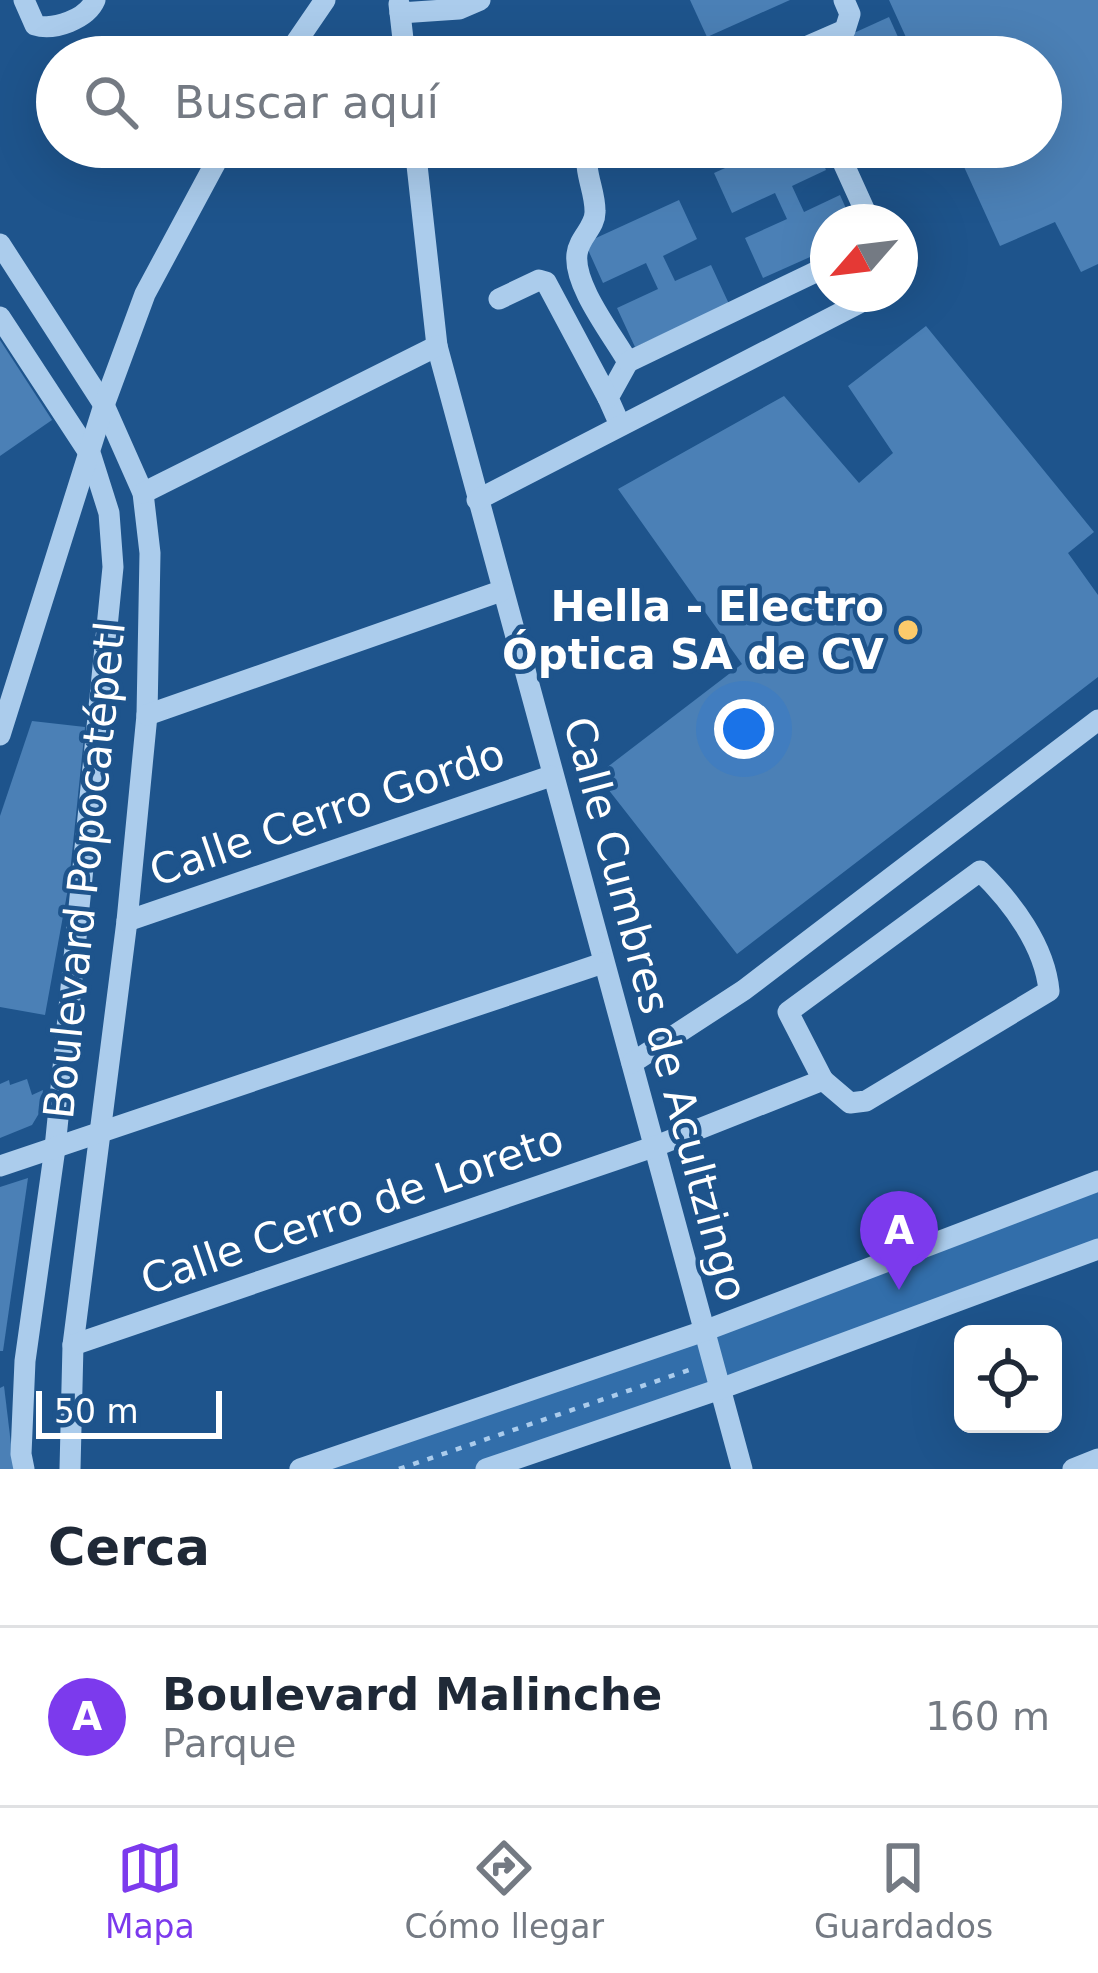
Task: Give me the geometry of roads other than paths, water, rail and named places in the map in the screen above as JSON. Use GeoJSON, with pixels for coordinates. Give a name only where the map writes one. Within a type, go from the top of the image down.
{"type":"FeatureCollection","features":[{"type":"Feature","properties":{"kind":"street"},"geometry":{"type":"LineString","coordinates":[[24,0],[34,25],[50,28],[88,12],[95,0]]}},
{"type":"Feature","properties":{"kind":"street"},"geometry":{"type":"LineString","coordinates":[[300,36],[325,0]]}},
{"type":"Feature","properties":{"kind":"street"},"geometry":{"type":"LineString","coordinates":[[399,7],[459,10],[480,0]]}},
{"type":"Feature","properties":{"kind":"street"},"geometry":{"type":"LineString","coordinates":[[831,36],[844,30],[850,14],[844,0]]}},
{"type":"Feature","properties":{"kind":"street"},"geometry":{"type":"LineString","coordinates":[[0,735],[104,405],[145,294],[213,168]]}},
{"type":"Feature","properties":{"kind":"street","name":"Calle Cumbres de Acultzingo"},"geometry":{"type":"LineString","coordinates":[[417,168],[437,346],[742,1469]]}},
{"type":"Feature","properties":{"kind":"street"},"geometry":{"type":"LineString","coordinates":[[585,168],[595,211],[594,222],[580,241],[577,274],[628,362]]}},
{"type":"Feature","properties":{"kind":"street"},"geometry":{"type":"LineString","coordinates":[[846,168],[862,204]]}},
{"type":"Feature","properties":{"kind":"street","name":"Boulevard Popocatépetl"},"geometry":{"type":"LineString","coordinates":[[0,244],[104,405],[143,493],[150,553],[147,716],[127,921],[73,1345],[70,1469]]}},
{"type":"Feature","properties":{"kind":"street"},"geometry":{"type":"LineString","coordinates":[[608,398],[628,362],[810,275]]}},
{"type":"Feature","properties":{"kind":"street"},"geometry":{"type":"LineString","coordinates":[[499,299],[539,280],[546,282],[620,425]]}},
{"type":"Feature","properties":{"kind":"street"},"geometry":{"type":"LineString","coordinates":[[477,500],[842,312]]}},
{"type":"Feature","properties":{"kind":"street","name":"Boulevard Popocatépetl"},"geometry":{"type":"LineString","coordinates":[[0,317],[91,456],[109,513],[113,567],[55,1148],[25,1361],[24,1469]]}},
{"type":"Feature","properties":{"kind":"street"},"geometry":{"type":"LineString","coordinates":[[143,493],[437,346]]}},
{"type":"Feature","properties":{"kind":"street"},"geometry":{"type":"LineString","coordinates":[[147,716],[502,591]]}},
{"type":"Feature","properties":{"kind":"street"},"geometry":{"type":"LineString","coordinates":[[632,1063],[744,990],[1098,720]]}},
{"type":"Feature","properties":{"kind":"street","name":"Calle Cerro Gordo"},"geometry":{"type":"LineString","coordinates":[[127,921],[551,776]]}},
{"type":"Feature","properties":{"kind":"street"},"geometry":{"type":"LineString","coordinates":[[976,872],[983,874],[1040,950],[1049,987],[1046,994],[859,1105],[823,1080],[788,1012],[976,872]]}},
{"type":"Feature","properties":{"kind":"street"},"geometry":{"type":"LineString","coordinates":[[0,1166],[603,963]]}},
{"type":"Feature","properties":{"kind":"street","name":"Calle Cerro de Loreto"},"geometry":{"type":"LineString","coordinates":[[73,1345],[656,1146],[823,1080]]}},
{"type":"Feature","properties":{"kind":"street"},"geometry":{"type":"LineString","coordinates":[[299,1469],[704,1331],[1098,1181]]}},
{"type":"Feature","properties":{"kind":"street"},"geometry":{"type":"LineString","coordinates":[[495,1466],[720,1389],[1098,1249]]}},
{"type":"Feature","properties":{"kind":"street"},"geometry":{"type":"LineString","coordinates":[[0,1370],[25,1361]]}},
{"type":"Feature","properties":{"kind":"street"},"geometry":{"type":"LineString","coordinates":[[1072,1469],[1098,1459]]}},
{"type":"Feature","properties":{"kind":"place","name":"Hella - Electro Óptica SA de CV"},"geometry":{"type":"Point","coordinates":[908,630]}},
{"type":"Feature","properties":{"kind":"place","name":"Boulevard Malinche"},"geometry":{"type":"Point","coordinates":[899,1290]}}]}
